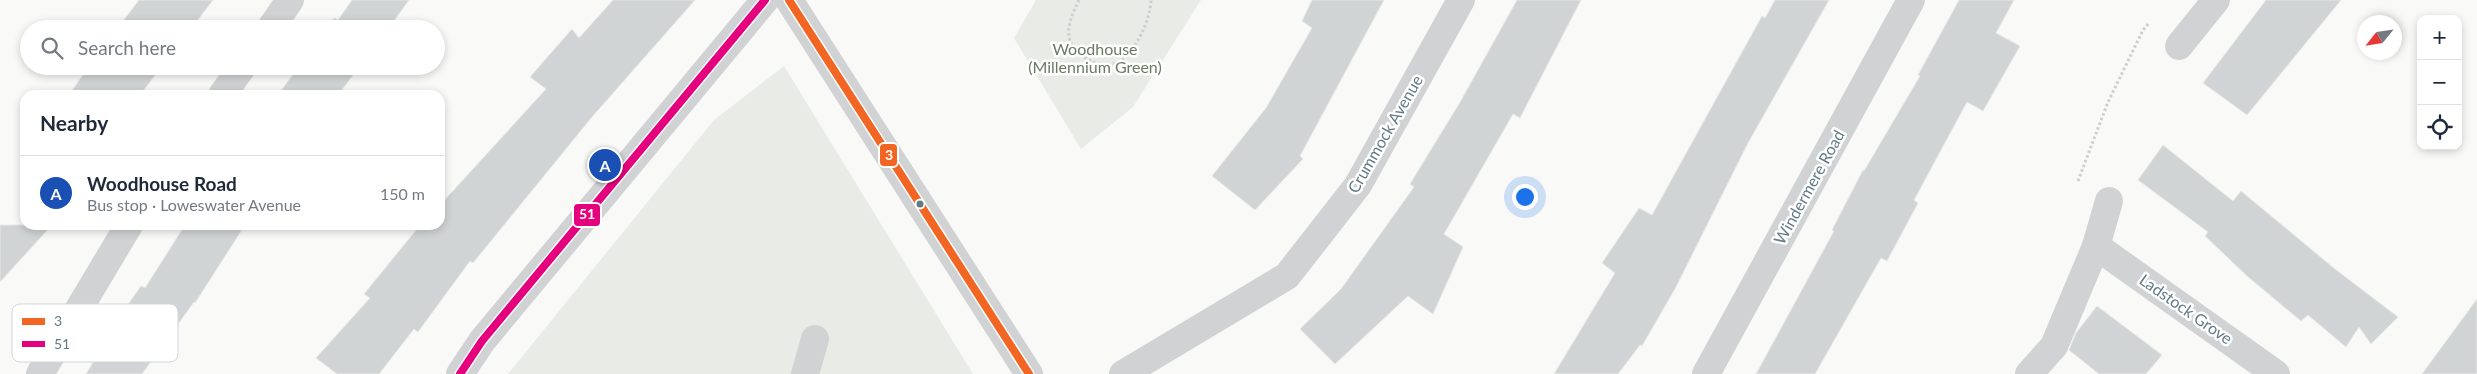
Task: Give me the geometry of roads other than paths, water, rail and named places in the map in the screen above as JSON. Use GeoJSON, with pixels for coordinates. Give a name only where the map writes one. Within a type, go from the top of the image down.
{"type":"FeatureCollection","features":[{"type":"Feature","properties":{"kind":"street"},"geometry":{"type":"LineString","coordinates":[[276,20],[290,0]]}},
{"type":"Feature","properties":{"kind":"street"},"geometry":{"type":"LineString","coordinates":[[460,374],[482,341],[765,0]]}},
{"type":"Feature","properties":{"kind":"street"},"geometry":{"type":"LineString","coordinates":[[789,0],[1030,374]]}},
{"type":"Feature","properties":{"kind":"street","name":"Crummock Avenue"},"geometry":{"type":"LineString","coordinates":[[1123,374],[1287,276],[1358,185],[1460,0]]}},
{"type":"Feature","properties":{"kind":"street","name":"Windermere Road"},"geometry":{"type":"LineString","coordinates":[[1706,374],[1911,0]]}},
{"type":"Feature","properties":{"kind":"street"},"geometry":{"type":"LineString","coordinates":[[2179,46],[2216,0]]}},
{"type":"Feature","properties":{"kind":"street"},"geometry":{"type":"LineString","coordinates":[[226,90],[236,75]]}},
{"type":"Feature","properties":{"kind":"street"},"geometry":{"type":"LineString","coordinates":[[2029,374],[2054,346],[2096,246],[2109,201]]}},
{"type":"Feature","properties":{"kind":"street"},"geometry":{"type":"LineString","coordinates":[[82,304],[126,230]]}},
{"type":"Feature","properties":{"kind":"street","name":"Ladstock Grove"},"geometry":{"type":"LineString","coordinates":[[2096,246],[2276,374]]}},
{"type":"Feature","properties":{"kind":"street"},"geometry":{"type":"LineString","coordinates":[[805,374],[815,339]]}},
{"type":"Feature","properties":{"kind":"street"},"geometry":{"type":"LineString","coordinates":[[40,374],[47,362]]}},
{"type":"Feature","properties":{"kind":"place","name":"Woodhouse Road"},"geometry":{"type":"Point","coordinates":[605,165]}},
{"type":"Feature","properties":{"kind":"park label","name":"Woodhouse (Millennium Green)"},"geometry":{"type":"Point","coordinates":[1095,58]}}]}
